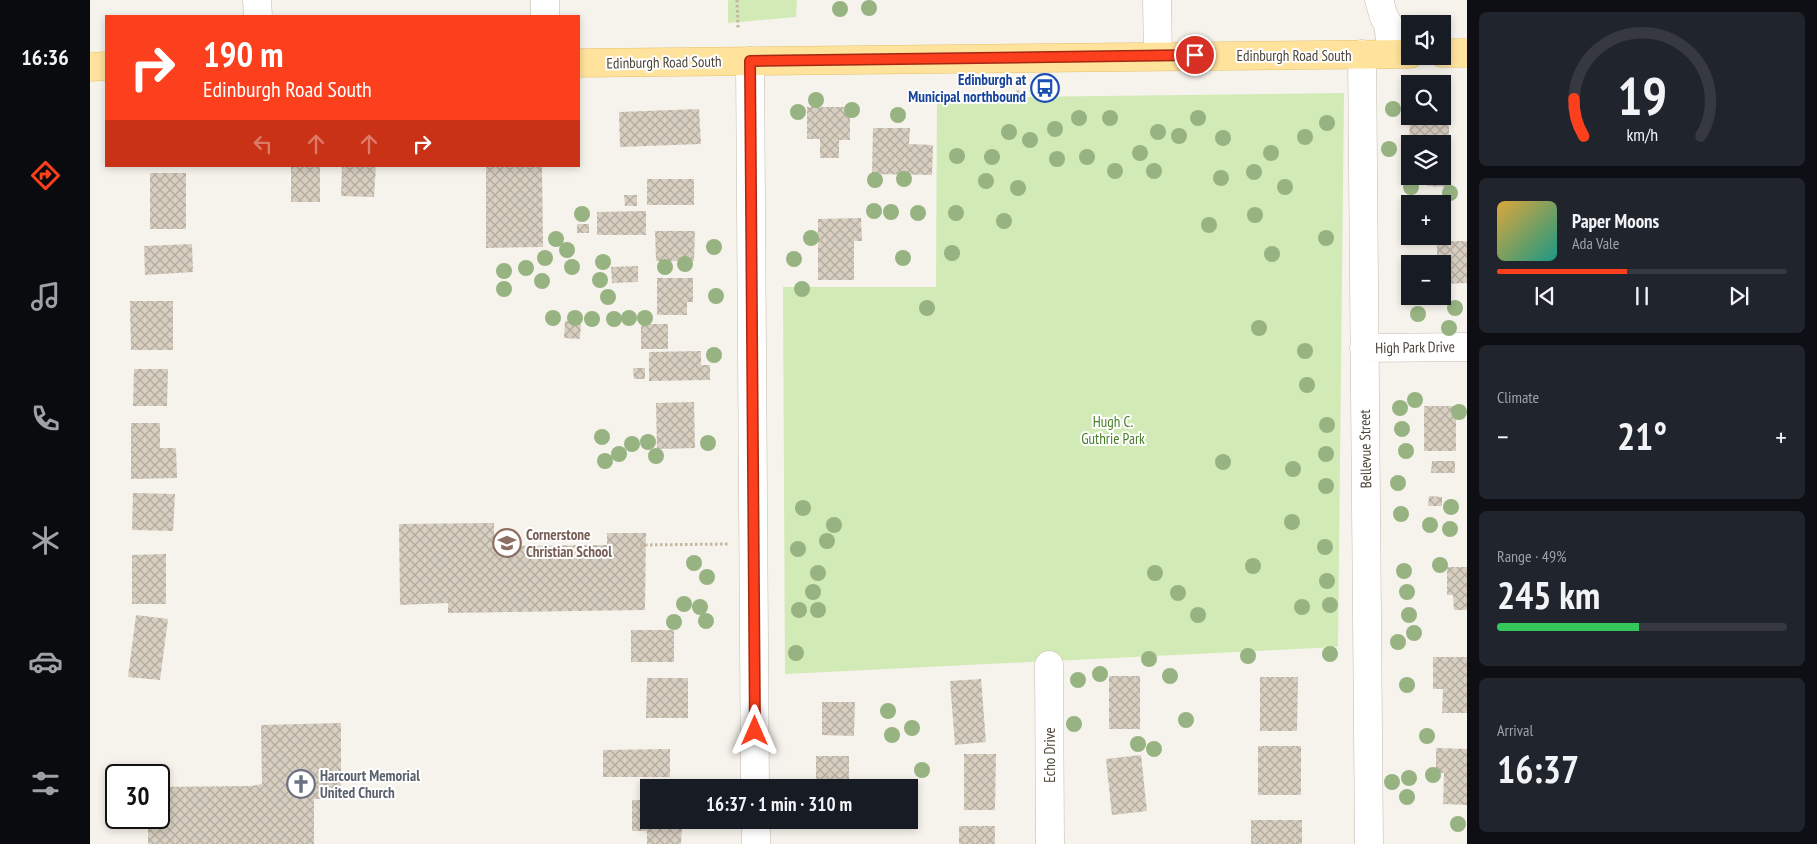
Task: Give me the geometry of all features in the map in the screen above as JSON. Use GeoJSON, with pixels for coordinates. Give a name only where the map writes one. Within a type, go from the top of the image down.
{"type":"FeatureCollection","features":[{"type":"Feature","properties":{"kind":"main road"},"geometry":{"type":"LineString","coordinates":[[1451,53],[1467,53]]}},
{"type":"Feature","properties":{"kind":"main road","name":"Edinburgh Road South"},"geometry":{"type":"LineString","coordinates":[[580,63],[1401,54]]}},
{"type":"Feature","properties":{"kind":"main road"},"geometry":{"type":"LineString","coordinates":[[90,67],[105,66]]}},
{"type":"Feature","properties":{"kind":"street"},"geometry":{"type":"LineString","coordinates":[[257,0],[258,15]]}},
{"type":"Feature","properties":{"kind":"street"},"geometry":{"type":"LineString","coordinates":[[545,0],[545,15]]}},
{"type":"Feature","properties":{"kind":"street"},"geometry":{"type":"LineString","coordinates":[[1157,0],[1158,56]]}},
{"type":"Feature","properties":{"kind":"street"},"geometry":{"type":"LineString","coordinates":[[1379,0],[1384,17],[1401,54]]}},
{"type":"Feature","properties":{"kind":"street","name":"Bellevue Street"},"geometry":{"type":"LineString","coordinates":[[1362,54],[1369,844]]}},
{"type":"Feature","properties":{"kind":"street"},"geometry":{"type":"LineString","coordinates":[[750,61],[755,779]]}},
{"type":"Feature","properties":{"kind":"street","name":"High Park Drive"},"geometry":{"type":"LineString","coordinates":[[1364,348],[1467,347]]}},
{"type":"Feature","properties":{"kind":"street","name":"Echo Drive"},"geometry":{"type":"LineString","coordinates":[[1049,665],[1050,844]]}},
{"type":"Feature","properties":{"kind":"street"},"geometry":{"type":"LineString","coordinates":[[756,829],[756,844]]}},
{"type":"Feature","properties":{"kind":"path"},"geometry":{"type":"LineString","coordinates":[[737,0],[738,28]]}},
{"type":"Feature","properties":{"kind":"path"},"geometry":{"type":"LineString","coordinates":[[640,545],[753,544]]}},
{"type":"Feature","properties":{"kind":"green space"},"geometry":{"type":"Polygon","coordinates":[[[728,0],[797,0],[796,17],[728,23],[728,0]]]}},
{"type":"Feature","properties":{"kind":"green space","name":"Hugh C. Guthrie Park"},"geometry":{"type":"Polygon","coordinates":[[[1344,93],[1338,647],[785,674],[783,287],[936,287],[937,98],[1344,93]]]}},
{"type":"Feature","properties":{"kind":"building"},"geometry":{"type":"Polygon","coordinates":[[[807,107],[850,107],[850,140],[839,140],[839,158],[820,158],[820,139],[807,139],[807,107]]]}},
{"type":"Feature","properties":{"kind":"building"},"geometry":{"type":"Polygon","coordinates":[[[699,109],[701,144],[620,147],[619,112],[699,109]]]}},
{"type":"Feature","properties":{"kind":"building"},"geometry":{"type":"Polygon","coordinates":[[[1410,125],[1449,125],[1449,135],[1409,135],[1410,125]]]}},
{"type":"Feature","properties":{"kind":"building"},"geometry":{"type":"Polygon","coordinates":[[[873,128],[910,128],[909,144],[933,145],[932,175],[872,174],[873,128]]]}},
{"type":"Feature","properties":{"kind":"building"},"geometry":{"type":"Polygon","coordinates":[[[291,167],[320,167],[320,202],[291,202],[291,167]]]}},
{"type":"Feature","properties":{"kind":"building"},"geometry":{"type":"Polygon","coordinates":[[[342,167],[376,167],[374,197],[341,196],[342,167]]]}},
{"type":"Feature","properties":{"kind":"building"},"geometry":{"type":"Polygon","coordinates":[[[486,167],[542,167],[543,247],[486,248],[486,167]]]}},
{"type":"Feature","properties":{"kind":"building"},"geometry":{"type":"Polygon","coordinates":[[[150,173],[186,173],[186,229],[150,229],[150,173]]]}},
{"type":"Feature","properties":{"kind":"building"},"geometry":{"type":"Polygon","coordinates":[[[647,179],[694,179],[694,205],[647,205],[647,179]]]}},
{"type":"Feature","properties":{"kind":"building"},"geometry":{"type":"Polygon","coordinates":[[[1449,185],[1449,187],[1427,186],[1449,185]]]}},
{"type":"Feature","properties":{"kind":"building"},"geometry":{"type":"Polygon","coordinates":[[[624,195],[637,195],[637,206],[625,206],[624,195]]]}},
{"type":"Feature","properties":{"kind":"building"},"geometry":{"type":"Polygon","coordinates":[[[646,211],[646,235],[597,235],[597,212],[646,211]]]}},
{"type":"Feature","properties":{"kind":"building"},"geometry":{"type":"Polygon","coordinates":[[[861,218],[862,241],[854,241],[854,280],[818,280],[818,219],[861,218]]]}},
{"type":"Feature","properties":{"kind":"building"},"geometry":{"type":"Polygon","coordinates":[[[577,224],[589,224],[589,233],[577,233],[577,224]]]}},
{"type":"Feature","properties":{"kind":"building"},"geometry":{"type":"Polygon","coordinates":[[[655,231],[695,231],[694,261],[656,261],[655,231]]]}},
{"type":"Feature","properties":{"kind":"building"},"geometry":{"type":"Polygon","coordinates":[[[1451,241],[1467,241],[1467,283],[1451,284],[1451,255],[1437,255],[1437,245],[1451,245],[1451,241]]]}},
{"type":"Feature","properties":{"kind":"building"},"geometry":{"type":"Polygon","coordinates":[[[192,244],[193,272],[145,275],[144,246],[192,244]]]}},
{"type":"Feature","properties":{"kind":"building"},"geometry":{"type":"Polygon","coordinates":[[[638,266],[638,282],[612,283],[611,267],[638,266]]]}},
{"type":"Feature","properties":{"kind":"building"},"geometry":{"type":"Polygon","coordinates":[[[657,278],[693,278],[693,302],[687,302],[687,315],[657,315],[657,278]]]}},
{"type":"Feature","properties":{"kind":"building"},"geometry":{"type":"Polygon","coordinates":[[[130,301],[173,301],[173,350],[131,350],[130,301]]]}},
{"type":"Feature","properties":{"kind":"building"},"geometry":{"type":"Polygon","coordinates":[[[565,321],[581,322],[580,339],[564,338],[565,321]]]}},
{"type":"Feature","properties":{"kind":"building"},"geometry":{"type":"Polygon","coordinates":[[[641,324],[668,324],[668,349],[641,349],[641,324]]]}},
{"type":"Feature","properties":{"kind":"building"},"geometry":{"type":"Polygon","coordinates":[[[701,351],[701,365],[710,365],[710,380],[649,381],[649,352],[701,351]]]}},
{"type":"Feature","properties":{"kind":"building"},"geometry":{"type":"Polygon","coordinates":[[[633,368],[645,368],[645,379],[634,379],[633,368]]]}},
{"type":"Feature","properties":{"kind":"building"},"geometry":{"type":"Polygon","coordinates":[[[134,369],[168,369],[167,406],[133,406],[134,369]]]}},
{"type":"Feature","properties":{"kind":"building"},"geometry":{"type":"Polygon","coordinates":[[[694,402],[695,448],[657,449],[656,403],[694,402]]]}},
{"type":"Feature","properties":{"kind":"building"},"geometry":{"type":"Polygon","coordinates":[[[1424,406],[1456,406],[1456,451],[1424,451],[1424,406]]]}},
{"type":"Feature","properties":{"kind":"building"},"geometry":{"type":"Polygon","coordinates":[[[131,423],[160,423],[160,448],[176,448],[177,478],[131,479],[131,423]]]}},
{"type":"Feature","properties":{"kind":"building"},"geometry":{"type":"Polygon","coordinates":[[[1432,461],[1455,461],[1455,473],[1431,473],[1432,461]]]}},
{"type":"Feature","properties":{"kind":"building"},"geometry":{"type":"Polygon","coordinates":[[[133,493],[175,494],[173,531],[132,530],[133,493]]]}},
{"type":"Feature","properties":{"kind":"building"},"geometry":{"type":"Polygon","coordinates":[[[1429,496],[1442,497],[1442,506],[1428,506],[1429,496]]]}},
{"type":"Feature","properties":{"kind":"building"},"geometry":{"type":"Polygon","coordinates":[[[494,523],[494,546],[607,545],[607,533],[646,533],[645,610],[448,613],[448,603],[400,605],[399,524],[494,523]]]}},
{"type":"Feature","properties":{"kind":"building"},"geometry":{"type":"Polygon","coordinates":[[[166,554],[166,604],[132,604],[132,555],[166,554]]]}},
{"type":"Feature","properties":{"kind":"building"},"geometry":{"type":"Polygon","coordinates":[[[1447,567],[1467,567],[1467,610],[1454,610],[1453,595],[1447,595],[1447,567]]]}},
{"type":"Feature","properties":{"kind":"building"},"geometry":{"type":"Polygon","coordinates":[[[136,615],[168,619],[160,680],[128,677],[136,615]]]}},
{"type":"Feature","properties":{"kind":"building"},"geometry":{"type":"Polygon","coordinates":[[[631,630],[674,630],[674,662],[631,662],[631,630]]]}},
{"type":"Feature","properties":{"kind":"building"},"geometry":{"type":"Polygon","coordinates":[[[1433,657],[1467,657],[1467,713],[1442,713],[1443,689],[1433,689],[1433,657]]]}},
{"type":"Feature","properties":{"kind":"building"},"geometry":{"type":"Polygon","coordinates":[[[1109,676],[1140,676],[1140,729],[1109,729],[1109,676]]]}},
{"type":"Feature","properties":{"kind":"building"},"geometry":{"type":"Polygon","coordinates":[[[1260,677],[1298,677],[1297,731],[1260,731],[1260,677]]]}},
{"type":"Feature","properties":{"kind":"building"},"geometry":{"type":"Polygon","coordinates":[[[647,678],[688,678],[688,718],[646,718],[647,678]]]}},
{"type":"Feature","properties":{"kind":"building"},"geometry":{"type":"Polygon","coordinates":[[[981,679],[986,742],[955,745],[950,681],[981,679]]]}},
{"type":"Feature","properties":{"kind":"building"},"geometry":{"type":"Polygon","coordinates":[[[822,702],[855,702],[854,736],[822,735],[822,702]]]}},
{"type":"Feature","properties":{"kind":"building","name":"Harcourt Memorial United Church"},"geometry":{"type":"Polygon","coordinates":[[[341,723],[341,799],[314,799],[314,844],[148,844],[148,829],[170,829],[170,787],[252,786],[262,784],[261,725],[341,723]]]}},
{"type":"Feature","properties":{"kind":"building"},"geometry":{"type":"Polygon","coordinates":[[[1258,746],[1301,746],[1301,795],[1258,795],[1258,746]]]}},
{"type":"Feature","properties":{"kind":"building"},"geometry":{"type":"Polygon","coordinates":[[[1436,748],[1467,749],[1467,805],[1443,804],[1444,773],[1436,773],[1436,748]]]}},
{"type":"Feature","properties":{"kind":"building"},"geometry":{"type":"Polygon","coordinates":[[[670,749],[670,777],[603,777],[603,750],[670,749]]]}},
{"type":"Feature","properties":{"kind":"building"},"geometry":{"type":"Polygon","coordinates":[[[964,754],[996,754],[995,810],[964,810],[964,754]]]}},
{"type":"Feature","properties":{"kind":"building"},"geometry":{"type":"Polygon","coordinates":[[[1141,755],[1147,811],[1112,815],[1106,759],[1141,755]]]}},
{"type":"Feature","properties":{"kind":"building"},"geometry":{"type":"Polygon","coordinates":[[[816,756],[849,756],[849,779],[816,779],[816,756]]]}},
{"type":"Feature","properties":{"kind":"building"},"geometry":{"type":"Polygon","coordinates":[[[632,800],[640,800],[640,829],[682,829],[681,844],[647,844],[647,831],[632,831],[632,800]]]}},
{"type":"Feature","properties":{"kind":"building"},"geometry":{"type":"Polygon","coordinates":[[[1251,820],[1302,820],[1302,844],[1251,844],[1251,820]]]}},
{"type":"Feature","properties":{"kind":"building"},"geometry":{"type":"Polygon","coordinates":[[[959,826],[995,826],[995,844],[959,844],[959,826]]]}},
{"type":"Feature","properties":{"kind":"place","name":"Edinburgh at Municipal northbound"},"geometry":{"type":"Point","coordinates":[1045,88]}},
{"type":"Feature","properties":{"kind":"place","name":"Cornerstone Christian School"},"geometry":{"type":"Point","coordinates":[507,543]}},
{"type":"Feature","properties":{"kind":"place","name":"Harcourt Memorial United Church"},"geometry":{"type":"Point","coordinates":[301,784]}},
{"type":"Feature","properties":{"kind":"route"},"geometry":{"type":"LineString","coordinates":[[755,731],[750,61],[1195,55]]}}]}
